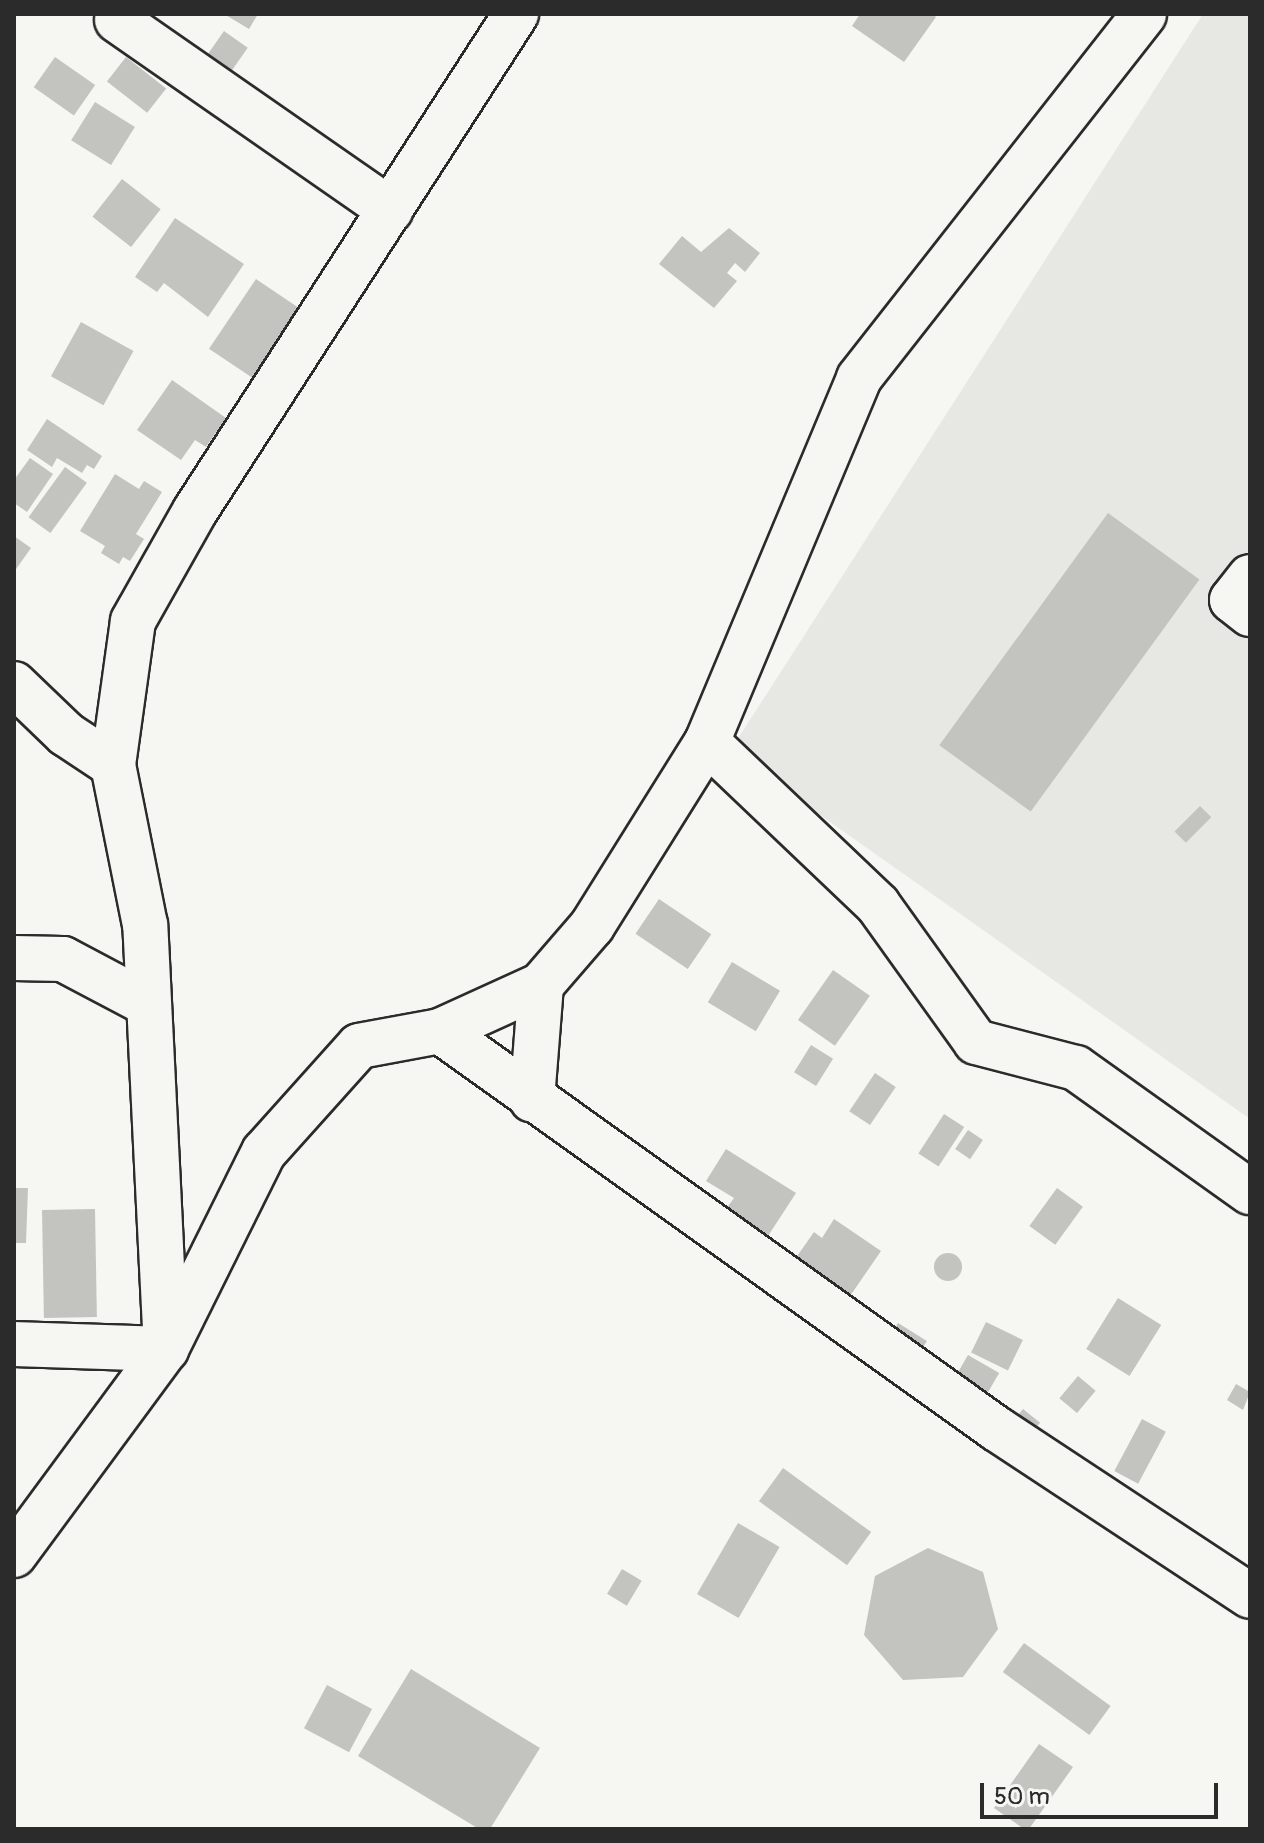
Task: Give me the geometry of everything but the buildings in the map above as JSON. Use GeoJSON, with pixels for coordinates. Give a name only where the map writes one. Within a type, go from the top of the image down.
{"type":"FeatureCollection","features":[{"type":"Feature","properties":{"kind":"street"},"geometry":{"type":"LineString","coordinates":[[166,1349],[145,925],[113,765],[133,621],[195,511],[516,14]]}},
{"type":"Feature","properties":{"kind":"street"},"geometry":{"type":"LineString","coordinates":[[14,1555],[166,1349],[264,1152],[359,1046],[440,1031],[541,985],[592,926],[707,742],[859,378],[1144,14]]}},
{"type":"Feature","properties":{"kind":"street"},"geometry":{"type":"LineString","coordinates":[[117,20],[390,210]]}},
{"type":"Feature","properties":{"kind":"street"},"geometry":{"type":"LineString","coordinates":[[1250,577],[1232,600],[1250,614]]}},
{"type":"Feature","properties":{"kind":"street"},"geometry":{"type":"LineString","coordinates":[[14,684],[66,734],[113,765]]}},
{"type":"Feature","properties":{"kind":"street"},"geometry":{"type":"LineString","coordinates":[[707,742],[878,905],[976,1042],[1076,1068],[1250,1192]]}},
{"type":"Feature","properties":{"kind":"street"},"geometry":{"type":"LineString","coordinates":[[14,958],[63,959],[148,1004]]}},
{"type":"Feature","properties":{"kind":"street"},"geometry":{"type":"LineString","coordinates":[[532,1100],[541,985]]}},
{"type":"Feature","properties":{"kind":"street"},"geometry":{"type":"LineString","coordinates":[[440,1031],[532,1100],[997,1429],[1250,1596]]}},
{"type":"Feature","properties":{"kind":"street"},"geometry":{"type":"LineString","coordinates":[[14,1344],[166,1349]]}},
{"type":"Feature","properties":{"kind":"shaded area"},"geometry":{"type":"Polygon","coordinates":[[[1203,14],[1250,14],[1250,1119],[730,751],[1203,14]]]}}]}
